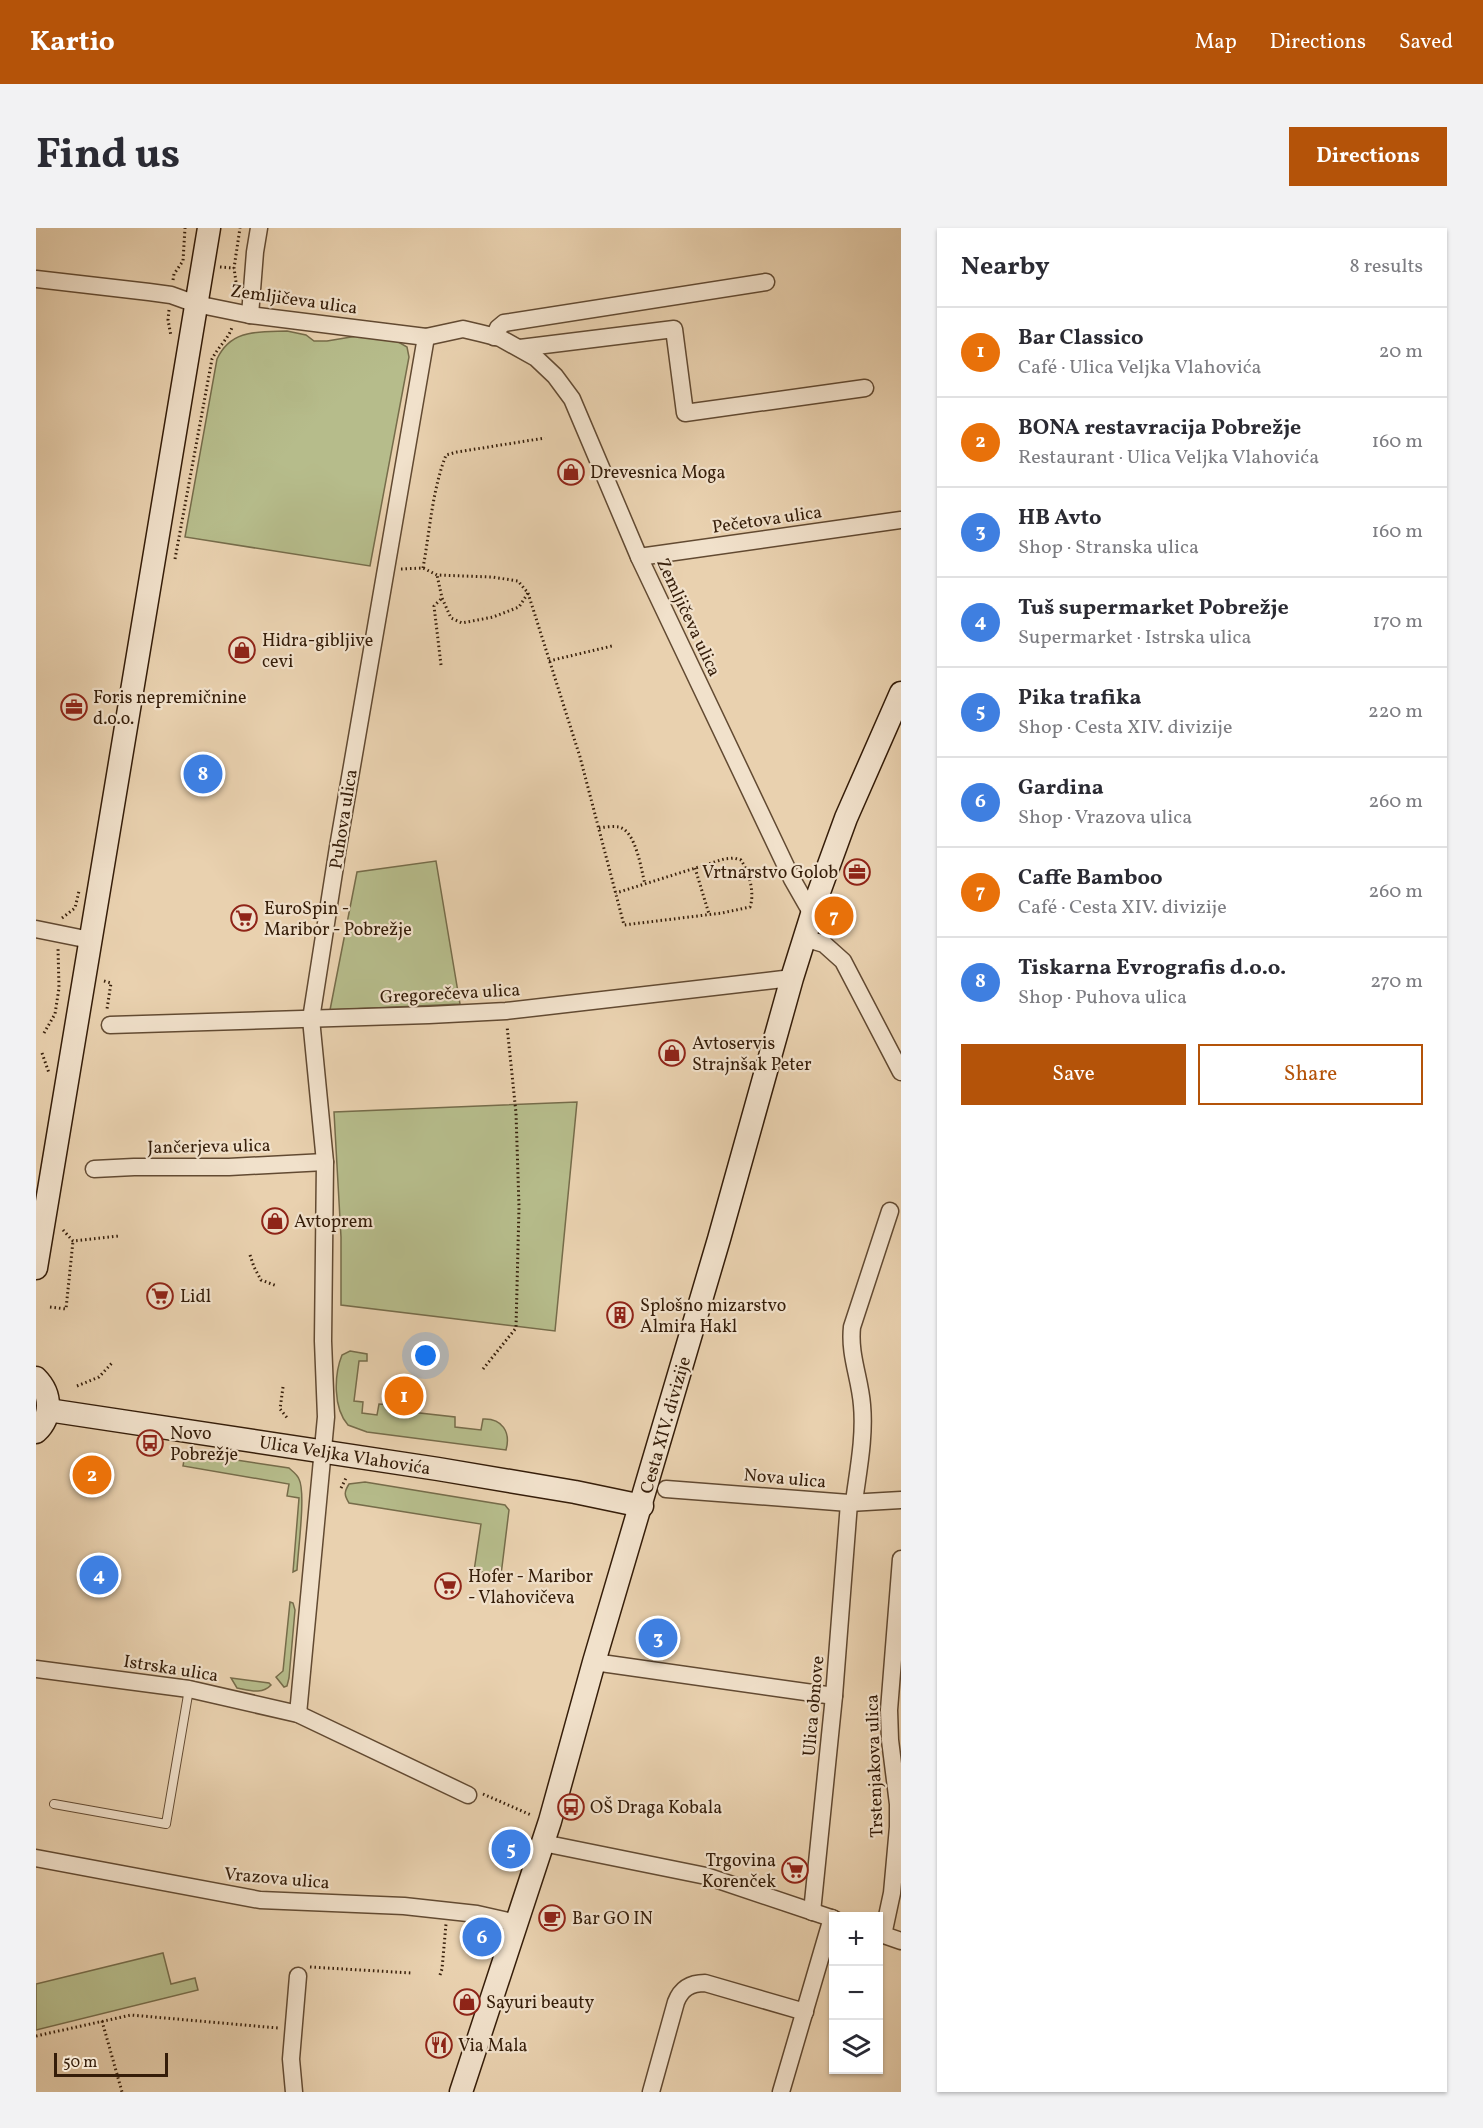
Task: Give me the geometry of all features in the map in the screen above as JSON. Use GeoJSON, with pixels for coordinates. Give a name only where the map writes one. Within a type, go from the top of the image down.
{"type":"FeatureCollection","features":[{"type":"Feature","properties":{"kind":"street"},"geometry":{"type":"LineString","coordinates":[[36,1268],[209,228]]}},
{"type":"Feature","properties":{"kind":"street"},"geometry":{"type":"LineString","coordinates":[[250,315],[258,228]]}},
{"type":"Feature","properties":{"kind":"street","name":"Zemljičeva ulica"},"geometry":{"type":"LineString","coordinates":[[36,279],[171,295],[196,304],[250,315],[426,337],[463,329],[494,337],[536,358],[555,376],[572,399],[639,557],[792,879],[812,914]]}},
{"type":"Feature","properties":{"kind":"street"},"geometry":{"type":"LineString","coordinates":[[494,337],[498,328],[504,323],[766,282]]}},
{"type":"Feature","properties":{"kind":"street","name":"Zemljičeva ulica"},"geometry":{"type":"LineString","coordinates":[[520,348],[674,329],[685,413],[865,388]]}},
{"type":"Feature","properties":{"kind":"street","name":"Puhova ulica"},"geometry":{"type":"LineString","coordinates":[[322,1452],[326,1416],[323,1341],[325,1162],[311,1019],[426,337]]}},
{"type":"Feature","properties":{"kind":"street","name":"Pečetova ulica"},"geometry":{"type":"LineString","coordinates":[[639,557],[901,520]]}},
{"type":"Feature","properties":{"kind":"street","name":"Cesta XIV. divizije"},"geometry":{"type":"LineString","coordinates":[[461,2092],[543,1843],[804,938],[846,818],[901,693]]}},
{"type":"Feature","properties":{"kind":"street"},"geometry":{"type":"LineString","coordinates":[[36,929],[90,940]]}},
{"type":"Feature","properties":{"kind":"street"},"geometry":{"type":"LineString","coordinates":[[804,938],[824,944],[843,960],[901,1072]]}},
{"type":"Feature","properties":{"kind":"street","name":"Gregorečeva ulica"},"geometry":{"type":"LineString","coordinates":[[110,1025],[506,1011],[792,978]]}},
{"type":"Feature","properties":{"kind":"street","name":"Jančerjeva ulica"},"geometry":{"type":"LineString","coordinates":[[94,1169],[229,1167],[325,1162]]}},
{"type":"Feature","properties":{"kind":"street","name":"Ulica obnove"},"geometry":{"type":"LineString","coordinates":[[812,1912],[852,1502],[863,1424],[862,1405],[850,1343],[852,1328],[890,1211]]}},
{"type":"Feature","properties":{"kind":"street"},"geometry":{"type":"LineString","coordinates":[[36,1378],[46,1391],[48,1410],[45,1421],[36,1432]]}},
{"type":"Feature","properties":{"kind":"street","name":"Ulica Veljka Vlahovića"},"geometry":{"type":"LineString","coordinates":[[48,1410],[575,1492],[642,1506]]}},
{"type":"Feature","properties":{"kind":"street"},"geometry":{"type":"LineString","coordinates":[[298,1714],[322,1452]]}},
{"type":"Feature","properties":{"kind":"street","name":"Nova ulica"},"geometry":{"type":"LineString","coordinates":[[666,1489],[852,1502],[901,1500]]}},
{"type":"Feature","properties":{"kind":"street","name":"Trstenjakova ulica"},"geometry":{"type":"LineString","coordinates":[[883,1927],[892,1893],[898,1827],[889,1710],[901,1559]]}},
{"type":"Feature","properties":{"kind":"street"},"geometry":{"type":"LineString","coordinates":[[594,1662],[834,1696]]}},
{"type":"Feature","properties":{"kind":"street","name":"Istrska ulica"},"geometry":{"type":"LineString","coordinates":[[36,1669],[189,1689],[298,1714],[472,1793]]}},
{"type":"Feature","properties":{"kind":"street"},"geometry":{"type":"LineString","coordinates":[[543,1843],[706,1876],[829,1918]]}},
{"type":"Feature","properties":{"kind":"street","name":"Vrazova ulica"},"geometry":{"type":"LineString","coordinates":[[36,1858],[260,1899],[404,1906],[477,1914],[517,1923]]}},
{"type":"Feature","properties":{"kind":"street"},"geometry":{"type":"LineString","coordinates":[[781,2092],[829,1932]]}},
{"type":"Feature","properties":{"kind":"street"},"geometry":{"type":"LineString","coordinates":[[883,1935],[901,1941]]}},
{"type":"Feature","properties":{"kind":"street"},"geometry":{"type":"LineString","coordinates":[[294,2092],[291,2060],[292,2029],[298,1976]]}},
{"type":"Feature","properties":{"kind":"street"},"geometry":{"type":"LineString","coordinates":[[651,2092],[676,2002],[680,1993],[689,1985],[705,1983],[805,2012]]}},
{"type":"Feature","properties":{"kind":"lane"},"geometry":{"type":"LineString","coordinates":[[54,1804],[166,1824],[189,1689]]}},
{"type":"Feature","properties":{"kind":"path"},"geometry":{"type":"LineString","coordinates":[[174,274],[183,261],[185,228]]}},
{"type":"Feature","properties":{"kind":"path"},"geometry":{"type":"LineString","coordinates":[[237,285],[234,268],[240,228]]}},
{"type":"Feature","properties":{"kind":"path"},"geometry":{"type":"LineString","coordinates":[[173,567],[212,358],[218,346],[230,334]]}},
{"type":"Feature","properties":{"kind":"path"},"geometry":{"type":"LineString","coordinates":[[423,568],[433,501],[446,455],[545,438]]}},
{"type":"Feature","properties":{"kind":"path"},"geometry":{"type":"LineString","coordinates":[[385,570],[423,568],[437,575],[492,577],[518,581],[528,593],[580,757],[624,925],[750,907],[753,899],[746,868],[741,860],[734,858],[724,859],[616,893]]}},
{"type":"Feature","properties":{"kind":"path"},"geometry":{"type":"LineString","coordinates":[[437,575],[442,598],[451,618],[462,623],[492,617],[519,607],[528,593]]}},
{"type":"Feature","properties":{"kind":"path"},"geometry":{"type":"LineString","coordinates":[[441,665],[434,606],[442,598]]}},
{"type":"Feature","properties":{"kind":"path"},"geometry":{"type":"LineString","coordinates":[[549,661],[612,646]]}},
{"type":"Feature","properties":{"kind":"path"},"geometry":{"type":"LineString","coordinates":[[599,828],[621,827],[628,832],[635,845],[645,884]]}},
{"type":"Feature","properties":{"kind":"path"},"geometry":{"type":"LineString","coordinates":[[695,868],[709,914]]}},
{"type":"Feature","properties":{"kind":"path"},"geometry":{"type":"LineString","coordinates":[[44,1032],[55,1014],[60,988],[57,955]]}},
{"type":"Feature","properties":{"kind":"path"},"geometry":{"type":"LineString","coordinates":[[104,981],[111,982],[106,1018],[110,1025]]}},
{"type":"Feature","properties":{"kind":"path"},"geometry":{"type":"LineString","coordinates":[[483,1369],[516,1328],[519,1208],[516,1113],[506,1011]]}},
{"type":"Feature","properties":{"kind":"path"},"geometry":{"type":"LineString","coordinates":[[50,1306],[66,1309],[73,1241],[63,1230]]}},
{"type":"Feature","properties":{"kind":"path"},"geometry":{"type":"LineString","coordinates":[[73,1241],[119,1236]]}},
{"type":"Feature","properties":{"kind":"path"},"geometry":{"type":"LineString","coordinates":[[250,1255],[261,1280],[278,1286]]}},
{"type":"Feature","properties":{"kind":"path"},"geometry":{"type":"LineString","coordinates":[[77,1386],[99,1377],[112,1363]]}},
{"type":"Feature","properties":{"kind":"path"},"geometry":{"type":"LineString","coordinates":[[283,1387],[280,1409],[288,1419]]}},
{"type":"Feature","properties":{"kind":"path"},"geometry":{"type":"LineString","coordinates":[[341,1488],[346,1478]]}},
{"type":"Feature","properties":{"kind":"path"},"geometry":{"type":"LineString","coordinates":[[472,1793],[531,1815]]}},
{"type":"Feature","properties":{"kind":"path"},"geometry":{"type":"LineString","coordinates":[[440,1975],[446,1911]]}},
{"type":"Feature","properties":{"kind":"path"},"geometry":{"type":"LineString","coordinates":[[298,1976],[307,1966],[411,1973]]}},
{"type":"Feature","properties":{"kind":"path"},"geometry":{"type":"LineString","coordinates":[[36,2037],[131,2015],[292,2029]]}},
{"type":"Feature","properties":{"kind":"path"},"geometry":{"type":"LineString","coordinates":[[102,2021],[122,2092]]}},
{"type":"Feature","properties":{"kind":"green space"},"geometry":{"type":"Polygon","coordinates":[[[287,331],[306,335],[314,341],[357,336],[395,340],[407,347],[409,357],[370,566],[185,537],[217,359],[223,349],[238,337],[256,332],[287,331]]]}},
{"type":"Feature","properties":{"kind":"green space"},"geometry":{"type":"Polygon","coordinates":[[[436,861],[460,1004],[330,1010],[357,872],[436,861]]]}},
{"type":"Feature","properties":{"kind":"green space"},"geometry":{"type":"Polygon","coordinates":[[[577,1102],[555,1331],[341,1305],[341,1237],[334,1112],[577,1102]]]}},
{"type":"Feature","properties":{"kind":"green space"},"geometry":{"type":"Polygon","coordinates":[[[350,1351],[367,1354],[367,1361],[359,1361],[354,1401],[363,1402],[362,1413],[377,1415],[379,1404],[391,1405],[402,1411],[455,1417],[455,1427],[481,1430],[483,1419],[490,1419],[504,1427],[507,1437],[506,1450],[367,1432],[348,1425],[337,1401],[336,1381],[342,1355],[350,1351]]]}},
{"type":"Feature","properties":{"kind":"green space"},"geometry":{"type":"Polygon","coordinates":[[[197,1454],[289,1468],[296,1474],[302,1496],[297,1570],[293,1572],[299,1498],[287,1496],[289,1484],[183,1466],[185,1455],[197,1454]]]}},
{"type":"Feature","properties":{"kind":"green space"},"geometry":{"type":"Polygon","coordinates":[[[365,1482],[505,1505],[509,1510],[501,1575],[474,1571],[481,1524],[349,1503],[345,1494],[349,1484],[365,1482]]]}},
{"type":"Feature","properties":{"kind":"green space"},"geometry":{"type":"Polygon","coordinates":[[[290,1602],[293,1603],[295,1610],[289,1678],[287,1686],[284,1687],[276,1677],[283,1671],[290,1602]]]}},
{"type":"Feature","properties":{"kind":"green space"},"geometry":{"type":"Polygon","coordinates":[[[231,1678],[271,1685],[259,1691],[246,1690],[237,1688],[231,1678]]]}},
{"type":"Feature","properties":{"kind":"green space"},"geometry":{"type":"Polygon","coordinates":[[[163,1953],[171,1984],[195,1978],[198,1990],[36,2030],[36,1984],[163,1953]]]}},
{"type":"Feature","properties":{"kind":"place","name":"Drevesnica Moga"},"geometry":{"type":"Point","coordinates":[571,472]}},
{"type":"Feature","properties":{"kind":"place","name":"Hidra-gibljive cevi"},"geometry":{"type":"Point","coordinates":[242,650]}},
{"type":"Feature","properties":{"kind":"place","name":"Foris nepremičnine d.o.o."},"geometry":{"type":"Point","coordinates":[74,707]}},
{"type":"Feature","properties":{"kind":"place","name":"Tiskarna Evrografis d.o.o."},"geometry":{"type":"Point","coordinates":[203,774]}},
{"type":"Feature","properties":{"kind":"place","name":"Vrtnarstvo Golob"},"geometry":{"type":"Point","coordinates":[857,872]}},
{"type":"Feature","properties":{"kind":"place","name":"Caffe Bamboo"},"geometry":{"type":"Point","coordinates":[834,916]}},
{"type":"Feature","properties":{"kind":"place","name":"EuroSpin - Maribor - Pobrežje"},"geometry":{"type":"Point","coordinates":[244,918]}},
{"type":"Feature","properties":{"kind":"place","name":"Avtoservis Strajnšak Peter"},"geometry":{"type":"Point","coordinates":[672,1053]}},
{"type":"Feature","properties":{"kind":"place","name":"Avtoprem"},"geometry":{"type":"Point","coordinates":[275,1221]}},
{"type":"Feature","properties":{"kind":"place","name":"Lidl"},"geometry":{"type":"Point","coordinates":[160,1296]}},
{"type":"Feature","properties":{"kind":"place","name":"Splošno mizarstvo Almira Hakl"},"geometry":{"type":"Point","coordinates":[620,1315]}},
{"type":"Feature","properties":{"kind":"place","name":"Bar Classico"},"geometry":{"type":"Point","coordinates":[404,1396]}},
{"type":"Feature","properties":{"kind":"place","name":"Novo Pobrežje"},"geometry":{"type":"Point","coordinates":[150,1443]}},
{"type":"Feature","properties":{"kind":"place","name":"BONA restavracija Pobrežje"},"geometry":{"type":"Point","coordinates":[92,1475]}},
{"type":"Feature","properties":{"kind":"place","name":"Tuš supermarket Pobrežje"},"geometry":{"type":"Point","coordinates":[99,1575]}},
{"type":"Feature","properties":{"kind":"place","name":"Hofer - Maribor - Vlahovičeva"},"geometry":{"type":"Point","coordinates":[448,1586]}},
{"type":"Feature","properties":{"kind":"place","name":"HB Avto"},"geometry":{"type":"Point","coordinates":[658,1638]}},
{"type":"Feature","properties":{"kind":"place","name":"OŠ Draga Kobala"},"geometry":{"type":"Point","coordinates":[571,1807]}},
{"type":"Feature","properties":{"kind":"place","name":"Pika trafika"},"geometry":{"type":"Point","coordinates":[511,1849]}},
{"type":"Feature","properties":{"kind":"place","name":"Trgovina Korenček"},"geometry":{"type":"Point","coordinates":[795,1870]}},
{"type":"Feature","properties":{"kind":"place","name":"Bar GO IN"},"geometry":{"type":"Point","coordinates":[552,1918]}},
{"type":"Feature","properties":{"kind":"place","name":"Gardina"},"geometry":{"type":"Point","coordinates":[482,1937]}},
{"type":"Feature","properties":{"kind":"place","name":"Sayuri beauty"},"geometry":{"type":"Point","coordinates":[467,2002]}},
{"type":"Feature","properties":{"kind":"place","name":"Via Mala"},"geometry":{"type":"Point","coordinates":[439,2045]}}]}
